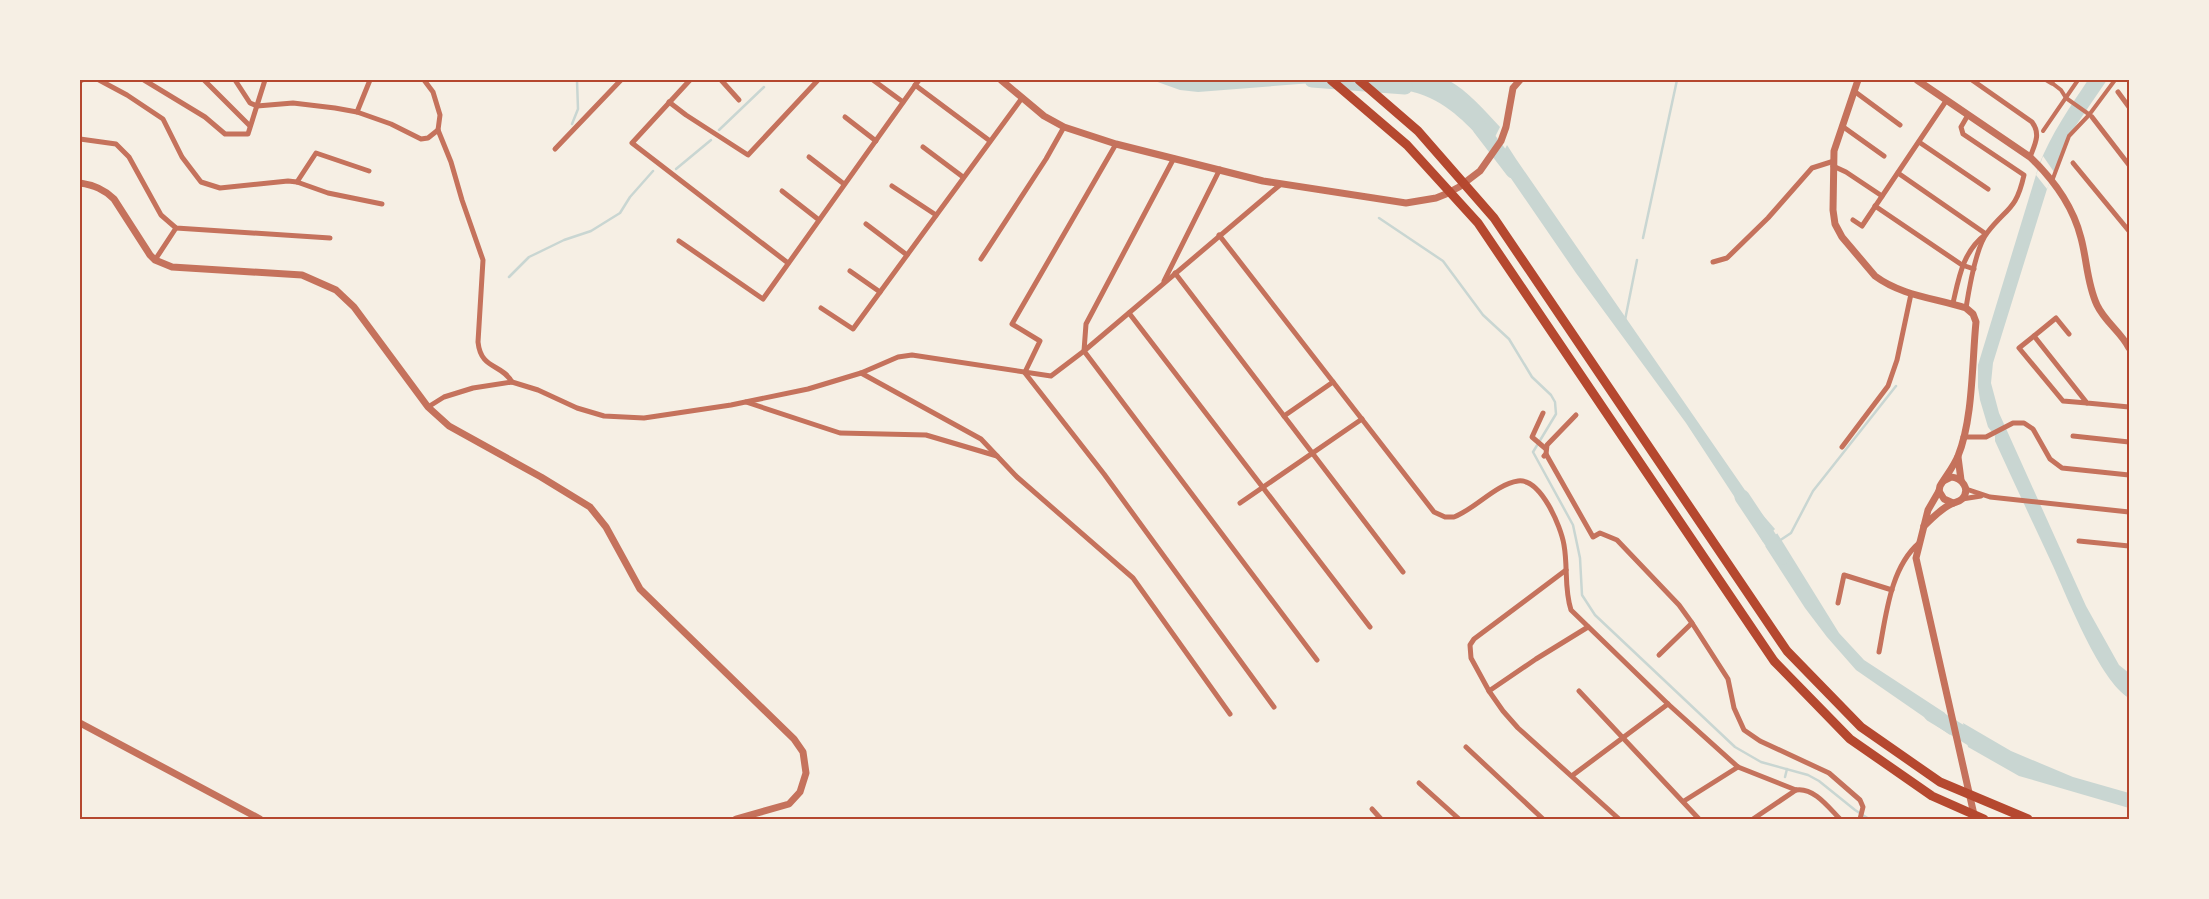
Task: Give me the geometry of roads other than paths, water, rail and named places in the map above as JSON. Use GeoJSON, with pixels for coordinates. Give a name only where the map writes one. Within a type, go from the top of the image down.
{"type":"FeatureCollection","features":[{"type":"Feature","properties":{"kind":"highway"},"geometry":{"type":"LineString","coordinates":[[1331,80],[1407,145],[1478,224],[1774,661],[1850,739],[1932,796],[1984,819]]}},
{"type":"Feature","properties":{"kind":"highway"},"geometry":{"type":"LineString","coordinates":[[1359,80],[1418,131],[1494,218],[1787,651],[1861,727],[1940,782],[2028,819]]}},
{"type":"Feature","properties":{"kind":"street"},"geometry":{"type":"LineString","coordinates":[[99,80],[127,95],[163,119],[182,157],[201,182],[220,188],[288,181],[297,182],[328,193],[382,204]]}},
{"type":"Feature","properties":{"kind":"street"},"geometry":{"type":"LineString","coordinates":[[144,80],[205,117],[225,134],[248,134],[266,80]]}},
{"type":"Feature","properties":{"kind":"street"},"geometry":{"type":"LineString","coordinates":[[204,80],[250,126]]}},
{"type":"Feature","properties":{"kind":"street"},"geometry":{"type":"LineString","coordinates":[[235,80],[250,104],[257,106],[292,103],[357,112],[391,124],[421,139],[428,138],[438,130]]}},
{"type":"Feature","properties":{"kind":"street"},"geometry":{"type":"LineString","coordinates":[[357,112],[370,80]]}},
{"type":"Feature","properties":{"kind":"street"},"geometry":{"type":"LineString","coordinates":[[424,80],[433,92],[440,115],[438,130],[452,162],[462,200],[483,260],[479,352],[483,361],[508,375],[512,382]]}},
{"type":"Feature","properties":{"kind":"street"},"geometry":{"type":"LineString","coordinates":[[555,149],[621,80]]}},
{"type":"Feature","properties":{"kind":"street"},"geometry":{"type":"LineString","coordinates":[[690,80],[632,142],[788,264]]}},
{"type":"Feature","properties":{"kind":"street"},"geometry":{"type":"LineString","coordinates":[[721,80],[739,100]]}},
{"type":"Feature","properties":{"kind":"street"},"geometry":{"type":"LineString","coordinates":[[669,102],[686,116],[748,155],[818,80]]}},
{"type":"Feature","properties":{"kind":"street"},"geometry":{"type":"LineString","coordinates":[[873,80],[903,102]]}},
{"type":"Feature","properties":{"kind":"street"},"geometry":{"type":"LineString","coordinates":[[1001,80],[1044,116],[1064,127],[1116,144],[1263,181],[1406,203],[1436,198],[1446,194],[1464,184],[1480,171],[1501,141],[1506,127],[1512,86],[1520,80]]}},
{"type":"Feature","properties":{"kind":"street"},"geometry":{"type":"LineString","coordinates":[[1858,80],[1834,151],[1832,210],[1835,224],[1842,237],[1875,276],[1890,286],[1911,294],[1966,308],[1973,314],[1976,322],[1968,417],[1964,437],[1958,456],[1928,510],[1916,558],[1943,669],[1975,819]]}},
{"type":"Feature","properties":{"kind":"street"},"geometry":{"type":"LineString","coordinates":[[1917,80],[2039,165],[2065,200],[2075,219],[2081,238],[2090,283],[2098,307],[2110,325],[2128,344]]}},
{"type":"Feature","properties":{"kind":"street"},"geometry":{"type":"LineString","coordinates":[[1972,80],[2032,122],[2036,127],[2037,138],[2030,157]]}},
{"type":"Feature","properties":{"kind":"street"},"geometry":{"type":"LineString","coordinates":[[1980,86],[1984,80]]}},
{"type":"Feature","properties":{"kind":"street"},"geometry":{"type":"LineString","coordinates":[[2043,131],[2078,80]]}},
{"type":"Feature","properties":{"kind":"street"},"geometry":{"type":"LineString","coordinates":[[2051,181],[2069,136],[2089,115],[2115,80]]}},
{"type":"Feature","properties":{"kind":"street"},"geometry":{"type":"LineString","coordinates":[[679,241],[763,299],[917,82],[990,141]]}},
{"type":"Feature","properties":{"kind":"street"},"geometry":{"type":"LineString","coordinates":[[2049,82],[2061,90],[2066,98],[2089,115],[2129,165]]}},
{"type":"Feature","properties":{"kind":"street"},"geometry":{"type":"LineString","coordinates":[[1854,91],[1900,125]]}},
{"type":"Feature","properties":{"kind":"street"},"geometry":{"type":"LineString","coordinates":[[2118,92],[2129,107]]}},
{"type":"Feature","properties":{"kind":"street"},"geometry":{"type":"LineString","coordinates":[[821,308],[853,329],[1022,98]]}},
{"type":"Feature","properties":{"kind":"street"},"geometry":{"type":"LineString","coordinates":[[1852,220],[1862,226],[1946,100]]}},
{"type":"Feature","properties":{"kind":"street"},"geometry":{"type":"LineString","coordinates":[[1953,304],[1962,265],[1973,246],[2016,202],[2024,175],[1963,134],[1961,127],[1968,115]]}},
{"type":"Feature","properties":{"kind":"street"},"geometry":{"type":"LineString","coordinates":[[845,117],[876,141]]}},
{"type":"Feature","properties":{"kind":"street"},"geometry":{"type":"LineString","coordinates":[[1842,126],[1884,156]]}},
{"type":"Feature","properties":{"kind":"street"},"geometry":{"type":"LineString","coordinates":[[981,259],[1064,127]]}},
{"type":"Feature","properties":{"kind":"street"},"geometry":{"type":"LineString","coordinates":[[80,139],[116,144],[129,157],[161,215],[176,228],[330,238]]}},
{"type":"Feature","properties":{"kind":"street"},"geometry":{"type":"LineString","coordinates":[[1919,142],[1988,189]]}},
{"type":"Feature","properties":{"kind":"street"},"geometry":{"type":"LineString","coordinates":[[1025,372],[1040,341],[1012,324],[1116,144]]}},
{"type":"Feature","properties":{"kind":"street"},"geometry":{"type":"LineString","coordinates":[[923,147],[963,177]]}},
{"type":"Feature","properties":{"kind":"street"},"geometry":{"type":"LineString","coordinates":[[297,182],[316,153],[369,171]]}},
{"type":"Feature","properties":{"kind":"street"},"geometry":{"type":"LineString","coordinates":[[809,157],[844,184]]}},
{"type":"Feature","properties":{"kind":"street"},"geometry":{"type":"LineString","coordinates":[[1174,158],[1086,324],[1084,351],[1317,660]]}},
{"type":"Feature","properties":{"kind":"street"},"geometry":{"type":"LineString","coordinates":[[2073,163],[2129,232]]}},
{"type":"Feature","properties":{"kind":"street"},"geometry":{"type":"LineString","coordinates":[[1713,262],[1727,258],[1768,218],[1812,168],[1834,164],[1882,196]]}},
{"type":"Feature","properties":{"kind":"street"},"geometry":{"type":"LineString","coordinates":[[1162,284],[1220,169]]}},
{"type":"Feature","properties":{"kind":"street"},"geometry":{"type":"LineString","coordinates":[[1898,173],[1986,234]]}},
{"type":"Feature","properties":{"kind":"street"},"geometry":{"type":"LineString","coordinates":[[80,183],[99,187],[114,199],[155,260],[172,267],[302,275],[327,285],[344,297],[354,308],[428,407],[449,426],[590,506],[606,527],[640,590],[794,739],[803,752],[806,773],[800,792],[789,804],[736,819]]}},
{"type":"Feature","properties":{"kind":"street"},"geometry":{"type":"LineString","coordinates":[[428,407],[444,397],[473,388],[512,382],[538,390],[577,408],[604,416],[644,418],[745,402],[808,389],[861,373],[898,357],[912,355],[1051,376],[1084,351],[1281,184]]}},
{"type":"Feature","properties":{"kind":"street"},"geometry":{"type":"LineString","coordinates":[[892,186],[936,215]]}},
{"type":"Feature","properties":{"kind":"street"},"geometry":{"type":"LineString","coordinates":[[782,192],[819,220]]}},
{"type":"Feature","properties":{"kind":"street"},"geometry":{"type":"LineString","coordinates":[[1875,206],[1962,265],[1974,270]]}},
{"type":"Feature","properties":{"kind":"street"},"geometry":{"type":"LineString","coordinates":[[866,224],[907,255]]}},
{"type":"Feature","properties":{"kind":"street"},"geometry":{"type":"LineString","coordinates":[[155,260],[176,228]]}},
{"type":"Feature","properties":{"kind":"street"},"geometry":{"type":"LineString","coordinates":[[1966,308],[1974,270],[1986,234]]}},
{"type":"Feature","properties":{"kind":"street"},"geometry":{"type":"LineString","coordinates":[[1219,236],[1431,509],[1441,516],[1449,518],[1458,515],[1513,483],[1527,482],[1536,488],[1542,494],[1562,538],[1566,570],[1566,596],[1571,610],[1668,704],[1738,767],[1796,790]]}},
{"type":"Feature","properties":{"kind":"street"},"geometry":{"type":"LineString","coordinates":[[850,271],[880,292]]}},
{"type":"Feature","properties":{"kind":"street"},"geometry":{"type":"LineString","coordinates":[[1175,273],[1403,572]]}},
{"type":"Feature","properties":{"kind":"street"},"geometry":{"type":"LineString","coordinates":[[1842,446],[1888,386],[1897,360],[1911,294]]}},
{"type":"Feature","properties":{"kind":"street"},"geometry":{"type":"LineString","coordinates":[[1129,313],[1370,627]]}},
{"type":"Feature","properties":{"kind":"street"},"geometry":{"type":"LineString","coordinates":[[2069,334],[2056,318],[2019,348],[2063,401],[2129,407]]}},
{"type":"Feature","properties":{"kind":"street"},"geometry":{"type":"LineString","coordinates":[[2034,336],[2087,403]]}},
{"type":"Feature","properties":{"kind":"street"},"geometry":{"type":"LineString","coordinates":[[1025,372],[1104,474],[1274,707]]}},
{"type":"Feature","properties":{"kind":"street"},"geometry":{"type":"LineString","coordinates":[[861,373],[981,439],[1017,477],[1133,578],[1230,714]]}},
{"type":"Feature","properties":{"kind":"street"},"geometry":{"type":"LineString","coordinates":[[1284,416],[1333,382]]}},
{"type":"Feature","properties":{"kind":"street"},"geometry":{"type":"LineString","coordinates":[[745,402],[840,433],[926,435],[997,456]]}},
{"type":"Feature","properties":{"kind":"street"},"geometry":{"type":"LineString","coordinates":[[1543,413],[1532,433],[1534,439],[1544,451],[1593,537],[1600,533],[1617,540],[1679,605],[1728,679],[1734,708],[1744,730],[1760,740],[1829,773],[1860,800],[1863,807],[1860,819]]}},
{"type":"Feature","properties":{"kind":"street"},"geometry":{"type":"LineString","coordinates":[[1544,451],[1576,416]]}},
{"type":"Feature","properties":{"kind":"street"},"geometry":{"type":"LineString","coordinates":[[1240,502],[1362,419]]}},
{"type":"Feature","properties":{"kind":"street"},"geometry":{"type":"LineString","coordinates":[[1964,437],[1986,437],[2019,422],[2029,425],[2050,459],[2062,468],[2129,475]]}},
{"type":"Feature","properties":{"kind":"street"},"geometry":{"type":"LineString","coordinates":[[2073,436],[2129,442]]}},
{"type":"Feature","properties":{"kind":"street"},"geometry":{"type":"LineString","coordinates":[[1958,456],[1961,480],[1966,489],[1981,496]]}},
{"type":"Feature","properties":{"kind":"street"},"geometry":{"type":"LineString","coordinates":[[1942,482],[1951,477],[1961,480]]}},
{"type":"Feature","properties":{"kind":"street"},"geometry":{"type":"LineString","coordinates":[[1962,499],[1966,489]]}},
{"type":"Feature","properties":{"kind":"street"},"geometry":{"type":"LineString","coordinates":[[1939,491],[1944,500],[1953,503]]}},
{"type":"Feature","properties":{"kind":"street"},"geometry":{"type":"LineString","coordinates":[[1923,527],[1938,512],[1953,503],[1962,499],[1981,496],[2129,512]]}},
{"type":"Feature","properties":{"kind":"street"},"geometry":{"type":"LineString","coordinates":[[2078,541],[2129,546]]}},
{"type":"Feature","properties":{"kind":"street"},"geometry":{"type":"LineString","coordinates":[[1879,652],[1892,590],[1908,553],[1919,543]]}},
{"type":"Feature","properties":{"kind":"street"},"geometry":{"type":"LineString","coordinates":[[1566,570],[1474,639],[1470,645],[1471,658],[1489,691],[1518,728],[1573,775],[1619,819]]}},
{"type":"Feature","properties":{"kind":"street"},"geometry":{"type":"LineString","coordinates":[[1838,603],[1844,575],[1892,590]]}},
{"type":"Feature","properties":{"kind":"street"},"geometry":{"type":"LineString","coordinates":[[1659,655],[1692,623]]}},
{"type":"Feature","properties":{"kind":"street"},"geometry":{"type":"LineString","coordinates":[[1489,691],[1588,627]]}},
{"type":"Feature","properties":{"kind":"street"},"geometry":{"type":"LineString","coordinates":[[1579,691],[1699,819]]}},
{"type":"Feature","properties":{"kind":"street"},"geometry":{"type":"LineString","coordinates":[[1573,775],[1668,704]]}},
{"type":"Feature","properties":{"kind":"street"},"geometry":{"type":"LineString","coordinates":[[80,723],[260,819]]}},
{"type":"Feature","properties":{"kind":"street"},"geometry":{"type":"LineString","coordinates":[[1466,747],[1543,819]]}},
{"type":"Feature","properties":{"kind":"street"},"geometry":{"type":"LineString","coordinates":[[1684,802],[1738,767]]}},
{"type":"Feature","properties":{"kind":"street"},"geometry":{"type":"LineString","coordinates":[[1419,783],[1460,819]]}},
{"type":"Feature","properties":{"kind":"street"},"geometry":{"type":"LineString","coordinates":[[1752,819],[1796,790],[1801,789],[1816,795],[1840,819]]}},
{"type":"Feature","properties":{"kind":"street"},"geometry":{"type":"LineString","coordinates":[[1372,809],[1381,819]]}},
{"type":"Feature","properties":{"kind":"waterway"},"geometry":{"type":"LineString","coordinates":[[572,124],[578,109],[577,80]]}},
{"type":"Feature","properties":{"kind":"waterway"},"geometry":{"type":"LineString","coordinates":[[1312,80],[1405,87]]}},
{"type":"Feature","properties":{"kind":"waterway"},"geometry":{"type":"LineString","coordinates":[[1643,238],[1677,80]]}},
{"type":"Feature","properties":{"kind":"waterway"},"geometry":{"type":"LineString","coordinates":[[719,130],[764,87]]}},
{"type":"Feature","properties":{"kind":"waterway"},"geometry":{"type":"LineString","coordinates":[[1480,128],[1513,171]]}},
{"type":"Feature","properties":{"kind":"waterway"},"geometry":{"type":"LineString","coordinates":[[676,169],[711,140]]}},
{"type":"Feature","properties":{"kind":"waterway"},"geometry":{"type":"LineString","coordinates":[[509,277],[529,257],[564,240],[591,231],[620,213],[630,197],[653,171]]}},
{"type":"Feature","properties":{"kind":"waterway"},"geometry":{"type":"LineString","coordinates":[[1379,218],[1443,261],[1483,315],[1509,339],[1532,377],[1551,395],[1555,402],[1556,414],[1533,452],[1573,525],[1580,558],[1582,595],[1595,615],[1735,747],[1761,762],[1808,775],[1819,781],[1869,819]]}},
{"type":"Feature","properties":{"kind":"waterway"},"geometry":{"type":"LineString","coordinates":[[1625,320],[1637,260]]}},
{"type":"Feature","properties":{"kind":"waterway"},"geometry":{"type":"LineString","coordinates":[[1779,541],[1791,533],[1813,491],[1896,386]]}},
{"type":"Feature","properties":{"kind":"waterway"},"geometry":{"type":"LineString","coordinates":[[1742,497],[1782,557]]}},
{"type":"Feature","properties":{"kind":"waterway"},"geometry":{"type":"LineString","coordinates":[[1931,714],[1982,745]]}},
{"type":"Feature","properties":{"kind":"waterway"},"geometry":{"type":"LineString","coordinates":[[1785,777],[1787,769]]}}]}
